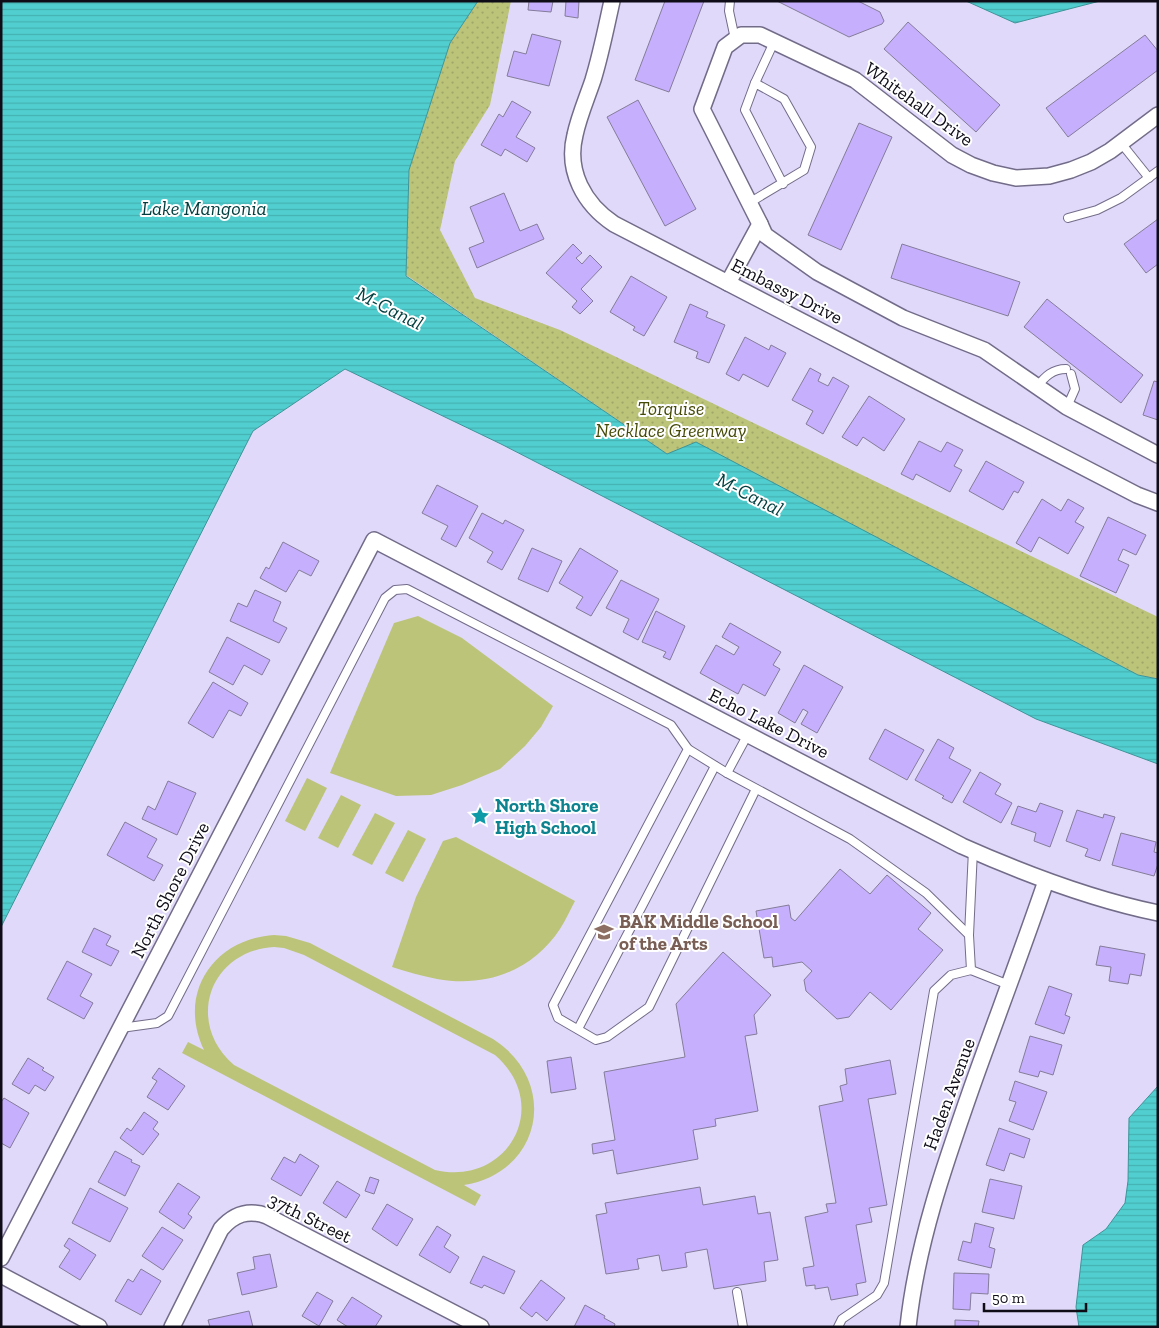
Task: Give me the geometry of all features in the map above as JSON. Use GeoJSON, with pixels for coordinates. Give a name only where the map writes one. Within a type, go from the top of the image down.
{"type":"FeatureCollection","features":[{"type":"Feature","properties":{"kind":"street","name":"Embassy Drive"},"geometry":{"type":"LineString","coordinates":[[612,1],[593,79],[573,143],[573,164],[580,188],[598,212],[614,224],[1137,495],[1158,504]]}},
{"type":"Feature","properties":{"kind":"street","name":"Whitehall Drive"},"geometry":{"type":"LineString","coordinates":[[735,39],[741,35],[760,35],[855,80],[952,155],[971,165],[993,173],[1016,178],[1049,176],[1091,162],[1110,151],[1158,114]]}},
{"type":"Feature","properties":{"kind":"street"},"geometry":{"type":"LineString","coordinates":[[735,39],[725,47],[702,109],[765,234],[817,272],[903,318],[984,350],[1067,407],[1158,456]]}},
{"type":"Feature","properties":{"kind":"street"},"geometry":{"type":"LineString","coordinates":[[728,283],[760,224]]}},
{"type":"Feature","properties":{"kind":"street","name":"Echo Lake Drive"},"geometry":{"type":"LineString","coordinates":[[374,540],[973,850],[1046,881],[1099,898],[1158,912]]}},
{"type":"Feature","properties":{"kind":"street","name":"North Shore Drive"},"geometry":{"type":"LineString","coordinates":[[1,1258],[374,540]]}},
{"type":"Feature","properties":{"kind":"street","name":"Haden Avenue"},"geometry":{"type":"LineString","coordinates":[[908,1327],[918,1267],[945,1163],[1046,881]]}},
{"type":"Feature","properties":{"kind":"street","name":"37th Street"},"geometry":{"type":"LineString","coordinates":[[172,1327],[221,1229],[236,1215],[246,1212],[257,1212],[267,1216],[481,1327]]}},
{"type":"Feature","properties":{"kind":"street"},"geometry":{"type":"LineString","coordinates":[[1,1275],[96,1326]]}},
{"type":"Feature","properties":{"kind":"lane"},"geometry":{"type":"LineString","coordinates":[[730,1],[729,11],[735,39]]}},
{"type":"Feature","properties":{"kind":"lane"},"geometry":{"type":"LineString","coordinates":[[774,42],[745,110],[783,184]]}},
{"type":"Feature","properties":{"kind":"lane"},"geometry":{"type":"LineString","coordinates":[[749,203],[804,170],[811,147],[784,100],[756,83]]}},
{"type":"Feature","properties":{"kind":"lane"},"geometry":{"type":"LineString","coordinates":[[1121,143],[1149,178]]}},
{"type":"Feature","properties":{"kind":"lane"},"geometry":{"type":"LineString","coordinates":[[1068,218],[1097,210],[1121,198],[1158,171]]}},
{"type":"Feature","properties":{"kind":"lane"},"geometry":{"type":"LineString","coordinates":[[1037,387],[1050,373],[1058,369],[1069,372],[1076,389],[1067,407]]}},
{"type":"Feature","properties":{"kind":"lane"},"geometry":{"type":"LineString","coordinates":[[121,1028],[156,1023],[168,1016],[385,598],[395,590],[406,589],[671,725],[688,749],[727,774],[850,839],[926,893],[970,935]]}},
{"type":"Feature","properties":{"kind":"lane"},"geometry":{"type":"LineString","coordinates":[[727,774],[748,734]]}},
{"type":"Feature","properties":{"kind":"lane"},"geometry":{"type":"LineString","coordinates":[[688,749],[553,1005],[558,1018],[596,1040],[607,1037],[649,1007],[756,789]]}},
{"type":"Feature","properties":{"kind":"lane"},"geometry":{"type":"LineString","coordinates":[[578,1029],[716,766]]}},
{"type":"Feature","properties":{"kind":"lane"},"geometry":{"type":"LineString","coordinates":[[971,970],[970,935],[973,850]]}},
{"type":"Feature","properties":{"kind":"lane"},"geometry":{"type":"LineString","coordinates":[[838,1327],[842,1319],[876,1295],[884,1283],[934,991],[950,975],[971,970],[1009,985]]}},
{"type":"Feature","properties":{"kind":"lane"},"geometry":{"type":"LineString","coordinates":[[737,1292],[743,1327]]}},
{"type":"Feature","properties":{"kind":"green space","name":"Torquise Necklace Greenway"},"geometry":{"type":"Polygon","coordinates":[[[478,1],[511,1],[490,105],[455,161],[440,230],[475,298],[560,330],[1158,617],[1158,679],[1138,675],[667,454],[406,275],[409,170],[450,43],[478,1]]]}},
{"type":"Feature","properties":{"kind":"green space"},"geometry":{"type":"Polygon","coordinates":[[[418,616],[462,638],[553,706],[541,727],[525,746],[500,769],[462,785],[431,795],[396,796],[330,773],[394,623],[418,616]]]}},
{"type":"Feature","properties":{"kind":"green space"},"geometry":{"type":"Polygon","coordinates":[[[307,778],[327,788],[305,831],[285,821],[307,778]]]}},
{"type":"Feature","properties":{"kind":"green space"},"geometry":{"type":"Polygon","coordinates":[[[341,795],[361,805],[338,848],[318,838],[341,795]]]}},
{"type":"Feature","properties":{"kind":"green space"},"geometry":{"type":"Polygon","coordinates":[[[375,813],[395,823],[372,865],[352,855],[375,813]]]}},
{"type":"Feature","properties":{"kind":"green space"},"geometry":{"type":"Polygon","coordinates":[[[408,830],[426,839],[403,882],[385,873],[408,830]]]}},
{"type":"Feature","properties":{"kind":"green space"},"geometry":{"type":"Polygon","coordinates":[[[456,837],[575,901],[560,929],[549,944],[536,956],[522,966],[490,978],[473,981],[437,979],[392,967],[416,897],[443,841],[456,837]]]}},
{"type":"Feature","properties":{"kind":"green space"},"geometry":{"type":"Polygon","coordinates":[[[274,935],[286,936],[310,943],[493,1039],[514,1057],[527,1078],[534,1100],[533,1123],[525,1144],[511,1163],[491,1177],[464,1185],[481,1195],[475,1206],[182,1053],[188,1042],[204,1050],[197,1029],[195,1009],[198,990],[206,973],[218,958],[234,947],[252,939],[274,935]],[[274,947],[252,951],[233,961],[220,975],[211,992],[208,1010],[210,1029],[219,1048],[234,1065],[435,1170],[461,1172],[483,1166],[501,1154],[514,1138],[521,1118],[520,1096],[512,1075],[495,1055],[304,955],[284,948],[274,947]]]}},
{"type":"Feature","properties":{"kind":"water","name":"Lake Mangonia"},"geometry":{"type":"Polygon","coordinates":[[[1,1],[478,1],[450,43],[409,170],[406,276],[667,454],[696,442],[1138,675],[1158,679],[1158,764],[1036,719],[501,444],[345,369],[253,431],[1,927],[1,1]]]}},
{"type":"Feature","properties":{"kind":"water"},"geometry":{"type":"Polygon","coordinates":[[[966,1],[1100,1],[1015,23],[966,1]]]}},
{"type":"Feature","properties":{"kind":"water"},"geometry":{"type":"Polygon","coordinates":[[[1158,1086],[1158,1327],[1079,1327],[1076,1307],[1083,1245],[1106,1229],[1125,1203],[1128,1181],[1129,1118],[1158,1086]]]}},
{"type":"Feature","properties":{"kind":"building"},"geometry":{"type":"Polygon","coordinates":[[[529,1],[553,1],[551,12],[528,10],[529,1]]]}},
{"type":"Feature","properties":{"kind":"building"},"geometry":{"type":"Polygon","coordinates":[[[566,1],[579,1],[578,18],[565,16],[566,1]]]}},
{"type":"Feature","properties":{"kind":"building"},"geometry":{"type":"Polygon","coordinates":[[[665,1],[704,1],[669,92],[635,80],[665,1]]]}},
{"type":"Feature","properties":{"kind":"building"},"geometry":{"type":"Polygon","coordinates":[[[777,1],[858,1],[880,12],[884,21],[882,24],[849,37],[777,1]]]}},
{"type":"Feature","properties":{"kind":"building"},"geometry":{"type":"Polygon","coordinates":[[[908,22],[1000,105],[976,132],[884,49],[908,22]]]}},
{"type":"Feature","properties":{"kind":"building"},"geometry":{"type":"Polygon","coordinates":[[[532,34],[561,41],[549,86],[507,76],[514,51],[526,54],[532,34]]]}},
{"type":"Feature","properties":{"kind":"building"},"geometry":{"type":"Polygon","coordinates":[[[1145,35],[1158,51],[1158,70],[1068,137],[1046,108],[1145,35]]]}},
{"type":"Feature","properties":{"kind":"building"},"geometry":{"type":"Polygon","coordinates":[[[638,100],[696,209],[665,226],[607,117],[638,100]]]}},
{"type":"Feature","properties":{"kind":"building"},"geometry":{"type":"Polygon","coordinates":[[[512,101],[531,112],[516,137],[535,148],[527,162],[505,149],[501,156],[481,145],[499,114],[503,117],[512,101]]]}},
{"type":"Feature","properties":{"kind":"building"},"geometry":{"type":"Polygon","coordinates":[[[859,123],[892,137],[841,250],[808,235],[859,123]]]}},
{"type":"Feature","properties":{"kind":"building"},"geometry":{"type":"Polygon","coordinates":[[[504,193],[520,231],[537,224],[544,239],[477,268],[469,248],[484,242],[470,207],[504,193]]]}},
{"type":"Feature","properties":{"kind":"building"},"geometry":{"type":"Polygon","coordinates":[[[1158,219],[1158,264],[1146,273],[1124,244],[1158,219]]]}},
{"type":"Feature","properties":{"kind":"building"},"geometry":{"type":"Polygon","coordinates":[[[573,244],[582,253],[576,258],[582,264],[590,255],[602,267],[581,289],[593,301],[580,314],[572,307],[577,301],[546,273],[573,244]]]}},
{"type":"Feature","properties":{"kind":"building"},"geometry":{"type":"Polygon","coordinates":[[[902,244],[1020,282],[1008,316],[891,278],[902,244]]]}},
{"type":"Feature","properties":{"kind":"building"},"geometry":{"type":"Polygon","coordinates":[[[631,276],[667,297],[644,336],[633,330],[635,327],[610,312],[631,276]]]}},
{"type":"Feature","properties":{"kind":"building"},"geometry":{"type":"Polygon","coordinates":[[[1047,299],[1143,375],[1121,403],[1024,327],[1047,299]]]}},
{"type":"Feature","properties":{"kind":"building"},"geometry":{"type":"Polygon","coordinates":[[[690,304],[708,312],[706,317],[725,325],[709,363],[696,358],[698,352],[674,342],[690,304]]]}},
{"type":"Feature","properties":{"kind":"building"},"geometry":{"type":"Polygon","coordinates":[[[745,337],[769,350],[771,345],[786,353],[768,387],[743,374],[739,381],[726,374],[745,337]]]}},
{"type":"Feature","properties":{"kind":"building"},"geometry":{"type":"Polygon","coordinates":[[[810,368],[821,374],[818,381],[828,386],[833,377],[849,386],[823,434],[806,424],[813,411],[792,400],[810,368]]]}},
{"type":"Feature","properties":{"kind":"building"},"geometry":{"type":"Polygon","coordinates":[[[1154,381],[1158,382],[1158,420],[1143,415],[1154,381]]]}},
{"type":"Feature","properties":{"kind":"building"},"geometry":{"type":"Polygon","coordinates":[[[869,396],[905,419],[884,451],[863,437],[857,446],[842,437],[869,396]]]}},
{"type":"Feature","properties":{"kind":"building"},"geometry":{"type":"Polygon","coordinates":[[[919,441],[941,452],[947,442],[963,450],[954,466],[962,470],[950,492],[916,474],[913,480],[901,474],[919,441]]]}},
{"type":"Feature","properties":{"kind":"building"},"geometry":{"type":"Polygon","coordinates":[[[986,461],[1024,482],[1018,493],[1014,491],[1003,510],[969,491],[986,461]]]}},
{"type":"Feature","properties":{"kind":"building"},"geometry":{"type":"Polygon","coordinates":[[[437,485],[478,506],[456,547],[441,539],[448,526],[422,513],[437,485]]]}},
{"type":"Feature","properties":{"kind":"building"},"geometry":{"type":"Polygon","coordinates":[[[1042,499],[1061,511],[1068,499],[1084,508],[1075,522],[1084,527],[1068,554],[1039,537],[1031,552],[1016,543],[1042,499]]]}},
{"type":"Feature","properties":{"kind":"building"},"geometry":{"type":"Polygon","coordinates":[[[482,513],[503,524],[505,520],[524,530],[502,570],[487,562],[493,552],[469,538],[482,513]]]}},
{"type":"Feature","properties":{"kind":"building"},"geometry":{"type":"Polygon","coordinates":[[[1108,517],[1146,535],[1136,555],[1123,549],[1118,560],[1129,565],[1116,593],[1080,576],[1108,517]]]}},
{"type":"Feature","properties":{"kind":"building"},"geometry":{"type":"Polygon","coordinates":[[[283,542],[319,561],[311,576],[299,570],[286,592],[260,578],[266,567],[269,569],[283,542]]]}},
{"type":"Feature","properties":{"kind":"building"},"geometry":{"type":"Polygon","coordinates":[[[532,548],[562,561],[548,592],[518,579],[532,548]]]}},
{"type":"Feature","properties":{"kind":"building"},"geometry":{"type":"Polygon","coordinates":[[[580,548],[618,571],[591,616],[576,608],[583,597],[559,583],[580,548]]]}},
{"type":"Feature","properties":{"kind":"building"},"geometry":{"type":"Polygon","coordinates":[[[621,580],[659,599],[638,640],[623,632],[629,619],[606,608],[621,580]]]}},
{"type":"Feature","properties":{"kind":"building"},"geometry":{"type":"Polygon","coordinates":[[[255,590],[281,602],[273,621],[287,628],[279,643],[230,621],[238,603],[247,607],[255,590]]]}},
{"type":"Feature","properties":{"kind":"building"},"geometry":{"type":"Polygon","coordinates":[[[656,611],[685,626],[670,660],[663,657],[666,652],[642,642],[656,611]]]}},
{"type":"Feature","properties":{"kind":"building"},"geometry":{"type":"Polygon","coordinates":[[[730,623],[781,652],[773,665],[780,669],[765,696],[743,684],[738,694],[700,673],[716,645],[734,655],[739,647],[722,637],[730,623]]]}},
{"type":"Feature","properties":{"kind":"building"},"geometry":{"type":"Polygon","coordinates":[[[227,637],[270,660],[262,675],[244,665],[233,685],[209,672],[227,637]]]}},
{"type":"Feature","properties":{"kind":"building"},"geometry":{"type":"Polygon","coordinates":[[[804,665],[843,687],[817,733],[801,724],[808,712],[803,709],[795,723],[778,713],[804,665]]]}},
{"type":"Feature","properties":{"kind":"building"},"geometry":{"type":"Polygon","coordinates":[[[213,682],[248,703],[241,716],[229,710],[213,738],[188,723],[213,682]]]}},
{"type":"Feature","properties":{"kind":"building"},"geometry":{"type":"Polygon","coordinates":[[[885,729],[924,750],[907,780],[869,759],[885,729]]]}},
{"type":"Feature","properties":{"kind":"building"},"geometry":{"type":"Polygon","coordinates":[[[938,739],[954,748],[949,758],[971,770],[952,803],[942,798],[944,796],[915,780],[938,739]]]}},
{"type":"Feature","properties":{"kind":"building"},"geometry":{"type":"Polygon","coordinates":[[[980,772],[1001,784],[995,794],[1012,803],[1001,823],[963,802],[980,772]]]}},
{"type":"Feature","properties":{"kind":"building"},"geometry":{"type":"Polygon","coordinates":[[[168,781],[196,793],[177,835],[142,819],[148,806],[155,810],[168,781]]]}},
{"type":"Feature","properties":{"kind":"building"},"geometry":{"type":"Polygon","coordinates":[[[1040,803],[1063,811],[1050,847],[1034,841],[1036,833],[1011,824],[1018,806],[1036,812],[1040,803]]]}},
{"type":"Feature","properties":{"kind":"building"},"geometry":{"type":"Polygon","coordinates":[[[1077,810],[1103,818],[1104,814],[1115,817],[1100,861],[1085,856],[1088,849],[1066,841],[1077,810]]]}},
{"type":"Feature","properties":{"kind":"building"},"geometry":{"type":"Polygon","coordinates":[[[125,822],[157,839],[147,857],[163,865],[154,881],[107,855],[125,822]]]}},
{"type":"Feature","properties":{"kind":"building"},"geometry":{"type":"Polygon","coordinates":[[[1121,833],[1156,842],[1154,852],[1158,853],[1158,864],[1154,876],[1112,865],[1121,833]]]}},
{"type":"Feature","properties":{"kind":"building"},"geometry":{"type":"Polygon","coordinates":[[[840,869],[870,894],[887,875],[931,913],[918,929],[943,950],[891,1010],[870,992],[849,1017],[837,1019],[806,991],[804,980],[812,971],[802,962],[773,967],[772,957],[764,958],[756,911],[789,905],[791,918],[795,921],[840,869]]]}},
{"type":"Feature","properties":{"kind":"building"},"geometry":{"type":"Polygon","coordinates":[[[94,928],[111,936],[106,945],[119,951],[111,966],[82,952],[94,928]]]}},
{"type":"Feature","properties":{"kind":"building"},"geometry":{"type":"Polygon","coordinates":[[[1100,946],[1145,954],[1141,976],[1130,974],[1128,984],[1109,981],[1111,967],[1096,965],[1100,946]]]}},
{"type":"Feature","properties":{"kind":"building"},"geometry":{"type":"Polygon","coordinates":[[[723,952],[771,995],[754,1015],[757,1034],[745,1036],[758,1111],[715,1119],[716,1126],[693,1130],[698,1159],[617,1174],[613,1150],[593,1154],[592,1144],[615,1140],[604,1072],[685,1057],[676,1004],[723,952]]]}},
{"type":"Feature","properties":{"kind":"building"},"geometry":{"type":"Polygon","coordinates":[[[67,961],[92,974],[80,996],[93,1003],[84,1019],[47,999],[67,961]]]}},
{"type":"Feature","properties":{"kind":"building"},"geometry":{"type":"Polygon","coordinates":[[[1049,986],[1072,994],[1065,1015],[1070,1017],[1064,1034],[1035,1024],[1049,986]]]}},
{"type":"Feature","properties":{"kind":"building"},"geometry":{"type":"Polygon","coordinates":[[[1030,1036],[1062,1045],[1053,1075],[1040,1071],[1038,1077],[1019,1072],[1030,1036]]]}},
{"type":"Feature","properties":{"kind":"building"},"geometry":{"type":"Polygon","coordinates":[[[571,1057],[576,1089],[551,1093],[547,1061],[571,1057]]]}},
{"type":"Feature","properties":{"kind":"building"},"geometry":{"type":"Polygon","coordinates":[[[28,1058],[54,1077],[45,1091],[35,1085],[29,1094],[12,1084],[28,1058]]]}},
{"type":"Feature","properties":{"kind":"building"},"geometry":{"type":"Polygon","coordinates":[[[890,1060],[896,1094],[868,1099],[887,1205],[869,1208],[872,1222],[856,1225],[866,1282],[856,1284],[858,1295],[831,1300],[828,1287],[815,1289],[815,1285],[806,1286],[803,1268],[814,1266],[805,1217],[828,1212],[826,1204],[836,1203],[819,1106],[843,1101],[840,1086],[847,1084],[845,1069],[890,1060]]]}},
{"type":"Feature","properties":{"kind":"building"},"geometry":{"type":"Polygon","coordinates":[[[159,1068],[185,1086],[168,1110],[147,1097],[157,1081],[152,1078],[159,1068]]]}},
{"type":"Feature","properties":{"kind":"building"},"geometry":{"type":"Polygon","coordinates":[[[1015,1081],[1047,1092],[1033,1130],[1009,1121],[1016,1102],[1009,1100],[1015,1081]]]}},
{"type":"Feature","properties":{"kind":"building"},"geometry":{"type":"Polygon","coordinates":[[[4,1098],[29,1113],[10,1148],[1,1143],[1,1102],[4,1098]]]}},
{"type":"Feature","properties":{"kind":"building"},"geometry":{"type":"Polygon","coordinates":[[[144,1112],[158,1122],[153,1129],[159,1134],[143,1155],[120,1138],[127,1128],[131,1131],[144,1112]]]}},
{"type":"Feature","properties":{"kind":"building"},"geometry":{"type":"Polygon","coordinates":[[[999,1128],[1030,1139],[1024,1158],[1010,1153],[1004,1171],[986,1165],[999,1128]]]}},
{"type":"Feature","properties":{"kind":"building"},"geometry":{"type":"Polygon","coordinates":[[[115,1151],[140,1166],[125,1196],[98,1182],[115,1151]]]}},
{"type":"Feature","properties":{"kind":"building"},"geometry":{"type":"Polygon","coordinates":[[[300,1154],[319,1166],[301,1196],[271,1179],[284,1157],[295,1163],[300,1154]]]}},
{"type":"Feature","properties":{"kind":"building"},"geometry":{"type":"Polygon","coordinates":[[[370,1177],[379,1180],[374,1194],[365,1191],[370,1177]]]}},
{"type":"Feature","properties":{"kind":"building"},"geometry":{"type":"Polygon","coordinates":[[[990,1179],[1022,1186],[1014,1219],[982,1212],[990,1179]]]}},
{"type":"Feature","properties":{"kind":"building"},"geometry":{"type":"Polygon","coordinates":[[[337,1181],[360,1195],[346,1218],[323,1203],[337,1181]]]}},
{"type":"Feature","properties":{"kind":"building"},"geometry":{"type":"Polygon","coordinates":[[[178,1183],[200,1197],[188,1214],[192,1217],[184,1229],[159,1212],[178,1183]]]}},
{"type":"Feature","properties":{"kind":"building"},"geometry":{"type":"Polygon","coordinates":[[[700,1187],[703,1205],[755,1196],[758,1214],[770,1212],[778,1260],[764,1262],[766,1281],[714,1289],[707,1249],[685,1253],[687,1267],[662,1271],[659,1255],[637,1259],[639,1269],[606,1274],[596,1215],[607,1213],[605,1203],[700,1187]]]}},
{"type":"Feature","properties":{"kind":"building"},"geometry":{"type":"Polygon","coordinates":[[[90,1188],[128,1208],[110,1242],[72,1223],[90,1188]]]}},
{"type":"Feature","properties":{"kind":"building"},"geometry":{"type":"Polygon","coordinates":[[[387,1204],[413,1219],[397,1246],[372,1229],[387,1204]]]}},
{"type":"Feature","properties":{"kind":"building"},"geometry":{"type":"Polygon","coordinates":[[[975,1223],[994,1228],[989,1247],[995,1249],[991,1268],[958,1260],[963,1241],[971,1243],[975,1223]]]}},
{"type":"Feature","properties":{"kind":"building"},"geometry":{"type":"Polygon","coordinates":[[[437,1226],[451,1235],[444,1247],[459,1257],[450,1273],[419,1255],[437,1226]]]}},
{"type":"Feature","properties":{"kind":"building"},"geometry":{"type":"Polygon","coordinates":[[[162,1227],[183,1240],[163,1270],[142,1256],[162,1227]]]}},
{"type":"Feature","properties":{"kind":"building"},"geometry":{"type":"Polygon","coordinates":[[[69,1238],[96,1255],[80,1280],[59,1267],[70,1250],[64,1246],[69,1238]]]}},
{"type":"Feature","properties":{"kind":"building"},"geometry":{"type":"Polygon","coordinates":[[[270,1254],[277,1287],[242,1295],[237,1273],[255,1269],[253,1257],[270,1254]]]}},
{"type":"Feature","properties":{"kind":"building"},"geometry":{"type":"Polygon","coordinates":[[[483,1256],[515,1271],[504,1294],[484,1285],[482,1288],[470,1283],[483,1256]]]}},
{"type":"Feature","properties":{"kind":"building"},"geometry":{"type":"Polygon","coordinates":[[[141,1269],[161,1281],[141,1315],[115,1301],[128,1279],[133,1282],[141,1269]]]}},
{"type":"Feature","properties":{"kind":"building"},"geometry":{"type":"Polygon","coordinates":[[[954,1273],[989,1274],[988,1294],[971,1293],[970,1310],[953,1309],[954,1273]]]}},
{"type":"Feature","properties":{"kind":"building"},"geometry":{"type":"Polygon","coordinates":[[[541,1280],[565,1298],[547,1321],[536,1312],[532,1317],[520,1308],[541,1280]]]}},
{"type":"Feature","properties":{"kind":"building"},"geometry":{"type":"Polygon","coordinates":[[[317,1292],[333,1301],[319,1326],[302,1316],[317,1292]]]}},
{"type":"Feature","properties":{"kind":"building"},"geometry":{"type":"Polygon","coordinates":[[[352,1297],[382,1316],[375,1327],[348,1327],[337,1320],[352,1297]]]}},
{"type":"Feature","properties":{"kind":"building"},"geometry":{"type":"Polygon","coordinates":[[[585,1305],[605,1316],[604,1318],[615,1324],[614,1327],[574,1327],[585,1305]]]}},
{"type":"Feature","properties":{"kind":"building"},"geometry":{"type":"Polygon","coordinates":[[[249,1311],[253,1327],[210,1327],[208,1320],[249,1311]]]}},
{"type":"Feature","properties":{"kind":"building"},"geometry":{"type":"Polygon","coordinates":[[[955,1320],[979,1321],[978,1327],[955,1327],[955,1320]]]}},
{"type":"Feature","properties":{"kind":"place","name":"North Shore High School"},"geometry":{"type":"Point","coordinates":[480,816]}},
{"type":"Feature","properties":{"kind":"place","name":"BAK Middle School of the Arts"},"geometry":{"type":"Point","coordinates":[604,932]}},
{"type":"Feature","properties":{"kind":"water label","name":"M-Canal"},"geometry":{"type":"Point","coordinates":[390,308]}},
{"type":"Feature","properties":{"kind":"water label","name":"M-Canal"},"geometry":{"type":"Point","coordinates":[750,494]}}]}
